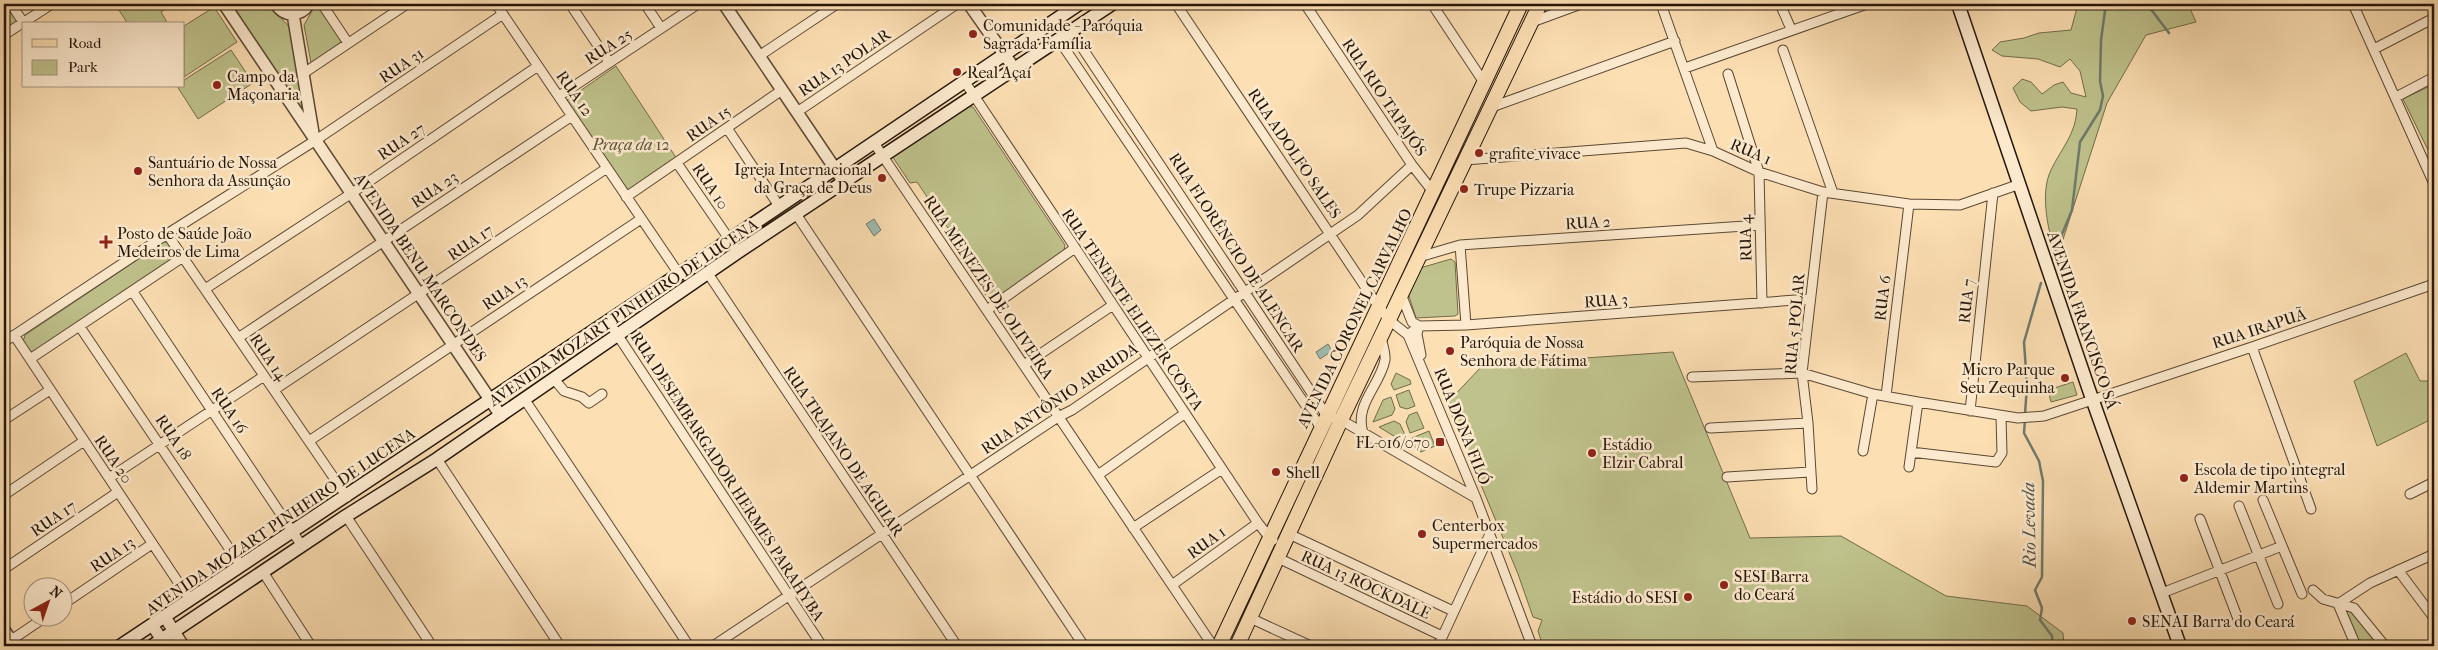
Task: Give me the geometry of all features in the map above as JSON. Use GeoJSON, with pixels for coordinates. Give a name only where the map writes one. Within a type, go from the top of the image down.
{"type":"FeatureCollection","features":[{"type":"Feature","properties":{"kind":"main road","name":"AVENIDA MOZART PINHEIRO DE LUCENA"},"geometry":{"type":"LineString","coordinates":[[120,646],[609,322],[1079,4]]}},
{"type":"Feature","properties":{"kind":"main road","name":"AVENIDA MOZART PINHEIRO DE LUCENA"},"geometry":{"type":"LineString","coordinates":[[160,644],[174,632],[346,516],[437,459],[525,400],[707,272],[1112,4]]}},
{"type":"Feature","properties":{"kind":"main road","name":"AVENIDA CORONEL CARVALHO"},"geometry":{"type":"LineString","coordinates":[[1219,646],[1434,192],[1483,81],[1521,4]]}},
{"type":"Feature","properties":{"kind":"main road","name":"AVENIDA CORONEL CARVALHO"},"geometry":{"type":"LineString","coordinates":[[1237,646],[1340,420],[1540,4]]}},
{"type":"Feature","properties":{"kind":"main road","name":"AVENIDA FRANCISCO SÁ"},"geometry":{"type":"LineString","coordinates":[[1958,4],[2092,398],[2180,646]]}},
{"type":"Feature","properties":{"kind":"street"},"geometry":{"type":"LineString","coordinates":[[4,8],[11,4],[23,22],[52,4]]}},
{"type":"Feature","properties":{"kind":"street","name":"AVENIDA BENU MARCONDES"},"geometry":{"type":"LineString","coordinates":[[224,4],[501,416]]}},
{"type":"Feature","properties":{"kind":"street"},"geometry":{"type":"LineString","coordinates":[[276,4],[281,10],[293,14],[304,10],[309,4]]}},
{"type":"Feature","properties":{"kind":"street"},"geometry":{"type":"LineString","coordinates":[[322,4],[348,43]]}},
{"type":"Feature","properties":{"kind":"street"},"geometry":{"type":"LineString","coordinates":[[304,73],[407,4]]}},
{"type":"Feature","properties":{"kind":"street","name":"RUA 12"},"geometry":{"type":"LineString","coordinates":[[496,4],[679,274]]}},
{"type":"Feature","properties":{"kind":"street"},"geometry":{"type":"LineString","coordinates":[[570,4],[609,62]]}},
{"type":"Feature","properties":{"kind":"street"},"geometry":{"type":"LineString","coordinates":[[645,4],[661,28]]}},
{"type":"Feature","properties":{"kind":"street","name":"RUA 25"},"geometry":{"type":"LineString","coordinates":[[559,96],[698,4]]}},
{"type":"Feature","properties":{"kind":"street"},"geometry":{"type":"LineString","coordinates":[[724,4],[844,182]]}},
{"type":"Feature","properties":{"kind":"street"},"geometry":{"type":"LineString","coordinates":[[759,56],[837,4]]}},
{"type":"Feature","properties":{"kind":"street","name":"RUA 13 POLAR"},"geometry":{"type":"LineString","coordinates":[[797,112],[958,4]]}},
{"type":"Feature","properties":{"kind":"street"},"geometry":{"type":"LineString","coordinates":[[969,4],[1014,68]]}},
{"type":"Feature","properties":{"kind":"street","name":"RUA ADOLFO SALES"},"geometry":{"type":"LineString","coordinates":[[1176,4],[1389,320]]}},
{"type":"Feature","properties":{"kind":"street","name":"RUA RIO TAPAJÓS"},"geometry":{"type":"LineString","coordinates":[[1305,4],[1412,165],[1444,205]]}},
{"type":"Feature","properties":{"kind":"street"},"geometry":{"type":"LineString","coordinates":[[1432,4],[1483,81]]}},
{"type":"Feature","properties":{"kind":"street"},"geometry":{"type":"LineString","coordinates":[[1532,22],[1581,4]]}},
{"type":"Feature","properties":{"kind":"street"},"geometry":{"type":"LineString","coordinates":[[1661,4],[1713,151]]}},
{"type":"Feature","properties":{"kind":"street"},"geometry":{"type":"LineString","coordinates":[[1780,4],[1791,29]]}},
{"type":"Feature","properties":{"kind":"street"},"geometry":{"type":"LineString","coordinates":[[1685,68],[1866,4]]}},
{"type":"Feature","properties":{"kind":"street"},"geometry":{"type":"LineString","coordinates":[[2353,4],[2434,184]]}},
{"type":"Feature","properties":{"kind":"street","name":"AVENIDA BENU MARCONDES"},"geometry":{"type":"LineString","coordinates":[[293,14],[315,138]]}},
{"type":"Feature","properties":{"kind":"street","name":"RUA 31"},"geometry":{"type":"LineString","coordinates":[[4,342],[503,14]]}},
{"type":"Feature","properties":{"kind":"street"},"geometry":{"type":"LineString","coordinates":[[2374,49],[2434,18]]}},
{"type":"Feature","properties":{"kind":"street"},"geometry":{"type":"LineString","coordinates":[[4,35],[22,23]]}},
{"type":"Feature","properties":{"kind":"street","name":"RUA FLORÊNCIO DE ALENCAR"},"geometry":{"type":"LineString","coordinates":[[1071,31],[1244,292],[1324,422]]}},
{"type":"Feature","properties":{"kind":"street","name":"RUA FLORÊNCIO DE ALENCAR"},"geometry":{"type":"LineString","coordinates":[[1059,40],[1234,299],[1324,422]]}},
{"type":"Feature","properties":{"kind":"street"},"geometry":{"type":"LineString","coordinates":[[1489,108],[1675,41]]}},
{"type":"Feature","properties":{"kind":"street"},"geometry":{"type":"LineString","coordinates":[[1783,50],[1833,194]]}},
{"type":"Feature","properties":{"kind":"street","name":"RUA 27"},"geometry":{"type":"LineString","coordinates":[[205,288],[352,193],[538,66]]}},
{"type":"Feature","properties":{"kind":"street","name":"RUA 4"},"geometry":{"type":"LineString","coordinates":[[1728,74],[1759,172],[1762,303]]}},
{"type":"Feature","properties":{"kind":"street"},"geometry":{"type":"LineString","coordinates":[[2396,97],[2434,77]]}},
{"type":"Feature","properties":{"kind":"street","name":"RUA TENENTE ELIEZER COSTA"},"geometry":{"type":"LineString","coordinates":[[965,82],[1258,523],[1269,537],[1283,546]]}},
{"type":"Feature","properties":{"kind":"street","name":"RUA 15"},"geometry":{"type":"LineString","coordinates":[[626,197],[782,90]]}},
{"type":"Feature","properties":{"kind":"street","name":"RUA 23"},"geometry":{"type":"LineString","coordinates":[[238,338],[572,116]]}},
{"type":"Feature","properties":{"kind":"street"},"geometry":{"type":"LineString","coordinates":[[728,128],[779,206]]}},
{"type":"Feature","properties":{"kind":"street","name":"RUA MENEZES DE OLIVEIRA"},"geometry":{"type":"LineString","coordinates":[[874,143],[1214,646]]}},
{"type":"Feature","properties":{"kind":"street","name":"RUA 1"},"geometry":{"type":"LineString","coordinates":[[1465,160],[1686,143],[1713,151],[1759,172],[1823,192],[1909,204],[1952,206],[2020,184]]}},
{"type":"Feature","properties":{"kind":"street","name":"RUA 10"},"geometry":{"type":"LineString","coordinates":[[677,163],[738,252]]}},
{"type":"Feature","properties":{"kind":"street","name":"RUA ANTÔNIO ARRUDA"},"geometry":{"type":"LineString","coordinates":[[713,646],[1058,417],[1072,410],[1358,215],[1412,165]]}},
{"type":"Feature","properties":{"kind":"street","name":"RUA 17"},"geometry":{"type":"LineString","coordinates":[[274,390],[607,168]]}},
{"type":"Feature","properties":{"kind":"street","name":"RUA 5 POLAR"},"geometry":{"type":"LineString","coordinates":[[1812,489],[1808,423],[1802,373],[1809,299],[1823,192]]}},
{"type":"Feature","properties":{"kind":"street","name":"RUA 7"},"geometry":{"type":"LineString","coordinates":[[1970,411],[1993,193]]}},
{"type":"Feature","properties":{"kind":"street","name":"RUA 6"},"geometry":{"type":"LineString","coordinates":[[1886,396],[1909,204]]}},
{"type":"Feature","properties":{"kind":"street"},"geometry":{"type":"LineString","coordinates":[[796,214],[1084,646]]}},
{"type":"Feature","properties":{"kind":"street","name":"RUA 13"},"geometry":{"type":"LineString","coordinates":[[309,441],[641,219]]}},
{"type":"Feature","properties":{"kind":"street","name":"RUA 2"},"geometry":{"type":"LineString","coordinates":[[1419,257],[1460,245],[1760,225]]}},
{"type":"Feature","properties":{"kind":"street","name":"RUA 14"},"geometry":{"type":"LineString","coordinates":[[168,234],[347,497]]}},
{"type":"Feature","properties":{"kind":"street"},"geometry":{"type":"LineString","coordinates":[[1460,245],[1466,325]]}},
{"type":"Feature","properties":{"kind":"street"},"geometry":{"type":"LineString","coordinates":[[987,310],[1075,248]]}},
{"type":"Feature","properties":{"kind":"street"},"geometry":{"type":"LineString","coordinates":[[30,359],[183,257]]}},
{"type":"Feature","properties":{"kind":"street","name":"RUA TRAJANO DE AGUIAR"},"geometry":{"type":"LineString","coordinates":[[707,272],[957,646]]}},
{"type":"Feature","properties":{"kind":"street","name":"RUA IRAPUÃ"},"geometry":{"type":"LineString","coordinates":[[1692,377],[1802,373],[1873,394],[1918,402],[2018,418],[2044,416],[2092,398],[2252,348],[2434,284]]}},
{"type":"Feature","properties":{"kind":"street","name":"RUA 16"},"geometry":{"type":"LineString","coordinates":[[133,292],[302,546]]}},
{"type":"Feature","properties":{"kind":"street","name":"RUA DONA FILÓ"},"geometry":{"type":"LineString","coordinates":[[1401,294],[1412,322],[1418,326],[1417,334],[1421,365]]}},
{"type":"Feature","properties":{"kind":"street","name":"RUA 3"},"geometry":{"type":"LineString","coordinates":[[1418,326],[1466,325],[1809,299]]}},
{"type":"Feature","properties":{"kind":"street"},"geometry":{"type":"LineString","coordinates":[[1024,365],[1113,305]]}},
{"type":"Feature","properties":{"kind":"street","name":"RUA DONA FILÓ"},"geometry":{"type":"LineString","coordinates":[[1389,320],[1408,335],[1476,498]]}},
{"type":"Feature","properties":{"kind":"street","name":"RUA DESEMBARGADOR HERMES PARAHYBA"},"geometry":{"type":"LineString","coordinates":[[609,322],[822,646]]}},
{"type":"Feature","properties":{"kind":"street"},"geometry":{"type":"LineString","coordinates":[[1408,335],[1418,326]]}},
{"type":"Feature","properties":{"kind":"street","name":"RUA 18"},"geometry":{"type":"LineString","coordinates":[[80,327],[241,566]]}},
{"type":"Feature","properties":{"kind":"street","name":"RUA 20"},"geometry":{"type":"LineString","coordinates":[[14,335],[190,600]]}},
{"type":"Feature","properties":{"kind":"street","name":"AVENIDA CORONEL CARVALHO"},"geometry":{"type":"LineString","coordinates":[[1363,433],[1360,424],[1361,412],[1386,359],[1381,336]]}},
{"type":"Feature","properties":{"kind":"street"},"geometry":{"type":"LineString","coordinates":[[2252,348],[2311,509]]}},
{"type":"Feature","properties":{"kind":"street"},"geometry":{"type":"LineString","coordinates":[[109,478],[264,376]]}},
{"type":"Feature","properties":{"kind":"street"},"geometry":{"type":"LineString","coordinates":[[554,379],[564,391],[589,403],[602,394]]}},
{"type":"Feature","properties":{"kind":"street"},"geometry":{"type":"LineString","coordinates":[[4,420],[50,390]]}},
{"type":"Feature","properties":{"kind":"street"},"geometry":{"type":"LineString","coordinates":[[1863,452],[1873,394]]}},
{"type":"Feature","properties":{"kind":"street"},"geometry":{"type":"LineString","coordinates":[[525,400],[689,646]]}},
{"type":"Feature","properties":{"kind":"street"},"geometry":{"type":"LineString","coordinates":[[1909,467],[1918,402]]}},
{"type":"Feature","properties":{"kind":"street"},"geometry":{"type":"LineString","coordinates":[[1098,474],[1184,414]]}},
{"type":"Feature","properties":{"kind":"street"},"geometry":{"type":"LineString","coordinates":[[1912,452],[1991,463],[1999,460],[2002,453],[2001,416]]}},
{"type":"Feature","properties":{"kind":"street"},"geometry":{"type":"LineString","coordinates":[[1324,422],[1340,420],[1476,498],[1532,646]]}},
{"type":"Feature","properties":{"kind":"street"},"geometry":{"type":"LineString","coordinates":[[1710,428],[1808,423]]}},
{"type":"Feature","properties":{"kind":"street"},"geometry":{"type":"LineString","coordinates":[[4,495],[84,441]]}},
{"type":"Feature","properties":{"kind":"street"},"geometry":{"type":"LineString","coordinates":[[437,459],[560,646]]}},
{"type":"Feature","properties":{"kind":"street"},"geometry":{"type":"LineString","coordinates":[[1133,528],[1222,469]]}},
{"type":"Feature","properties":{"kind":"street"},"geometry":{"type":"LineString","coordinates":[[1727,477],[1810,472]]}},
{"type":"Feature","properties":{"kind":"street"},"geometry":{"type":"LineString","coordinates":[[2410,494],[2434,482]]}},
{"type":"Feature","properties":{"kind":"street","name":"RUA 17"},"geometry":{"type":"LineString","coordinates":[[4,569],[118,492]]}},
{"type":"Feature","properties":{"kind":"street"},"geometry":{"type":"LineString","coordinates":[[2263,500],[2302,594]]}},
{"type":"Feature","properties":{"kind":"street"},"geometry":{"type":"LineString","coordinates":[[2239,506],[2278,604]]}},
{"type":"Feature","properties":{"kind":"street"},"geometry":{"type":"LineString","coordinates":[[346,516],[432,646]]}},
{"type":"Feature","properties":{"kind":"street"},"geometry":{"type":"LineString","coordinates":[[2200,519],[2218,572],[2238,619]]}},
{"type":"Feature","properties":{"kind":"street","name":"RUA 1"},"geometry":{"type":"LineString","coordinates":[[1172,585],[1258,523]]}},
{"type":"Feature","properties":{"kind":"street"},"geometry":{"type":"LineString","coordinates":[[1438,646],[1489,536]]}},
{"type":"Feature","properties":{"kind":"street","name":"RUA 13"},"geometry":{"type":"LineString","coordinates":[[72,598],[152,544]]}},
{"type":"Feature","properties":{"kind":"street","name":"RUA 13 ROCKDALE"},"geometry":{"type":"LineString","coordinates":[[1283,546],[1453,611]]}},
{"type":"Feature","properties":{"kind":"street","name":"RUA 13 ROCKDALE"},"geometry":{"type":"LineString","coordinates":[[1283,546],[1442,636]]}},
{"type":"Feature","properties":{"kind":"street"},"geometry":{"type":"LineString","coordinates":[[2162,593],[2282,546]]}},
{"type":"Feature","properties":{"kind":"street"},"geometry":{"type":"LineString","coordinates":[[2338,604],[2370,583],[2434,554]]}},
{"type":"Feature","properties":{"kind":"street"},"geometry":{"type":"LineString","coordinates":[[2398,570],[2434,618]]}},
{"type":"Feature","properties":{"kind":"street"},"geometry":{"type":"LineString","coordinates":[[263,572],[311,646]]}},
{"type":"Feature","properties":{"kind":"street"},"geometry":{"type":"LineString","coordinates":[[2313,590],[2324,599],[2354,608],[2385,646]]}},
{"type":"Feature","properties":{"kind":"street"},"geometry":{"type":"LineString","coordinates":[[2338,604],[2356,646]]}},
{"type":"Feature","properties":{"kind":"street"},"geometry":{"type":"LineString","coordinates":[[165,617],[183,646]]}},
{"type":"Feature","properties":{"kind":"street"},"geometry":{"type":"LineString","coordinates":[[1250,618],[1311,646]]}},
{"type":"Feature","properties":{"kind":"street"},"geometry":{"type":"LineString","coordinates":[[152,625],[160,644]]}},
{"type":"Feature","properties":{"kind":"street"},"geometry":{"type":"LineString","coordinates":[[4,630],[10,644],[31,628]]}},
{"type":"Feature","properties":{"kind":"green space"},"geometry":{"type":"Polygon","coordinates":[[[115,4],[173,4],[161,12],[167,22],[127,22],[115,4]]]}},
{"type":"Feature","properties":{"kind":"green space"},"geometry":{"type":"Polygon","coordinates":[[[232,4],[271,4],[275,12],[293,33],[302,105],[300,107],[298,107],[232,4]]]}},
{"type":"Feature","properties":{"kind":"green space"},"geometry":{"type":"Polygon","coordinates":[[[316,4],[344,40],[311,63],[304,25],[316,4]]]}},
{"type":"Feature","properties":{"kind":"green space"},"geometry":{"type":"Polygon","coordinates":[[[2078,4],[2188,4],[2196,22],[2146,35],[2107,103],[2057,258],[2046,214],[2047,180],[2074,126],[2077,109],[2062,107],[2031,111],[2020,102],[2013,88],[2022,79],[2031,82],[2042,94],[2054,85],[2063,82],[2071,93],[2086,97],[2080,71],[2070,59],[2060,67],[2038,59],[2002,56],[1992,50],[2000,42],[2039,33],[2071,30],[2078,4]]]}},
{"type":"Feature","properties":{"kind":"green space"},"geometry":{"type":"Polygon","coordinates":[[[214,7],[237,42],[185,76],[185,25],[214,7]]]}},
{"type":"Feature","properties":{"kind":"green space"},"geometry":{"type":"Polygon","coordinates":[[[10,9],[18,21],[4,31],[4,13],[10,9]]]}},
{"type":"Feature","properties":{"kind":"green space","name":"Campo da Maçonaria"},"geometry":{"type":"Polygon","coordinates":[[[231,50],[253,83],[198,119],[178,88],[185,88],[185,79],[231,50]]]}},
{"type":"Feature","properties":{"kind":"green space","name":"Praça da 12"},"geometry":{"type":"Polygon","coordinates":[[[616,66],[677,159],[627,191],[567,100],[616,66]]]}},
{"type":"Feature","properties":{"kind":"green space"},"geometry":{"type":"Polygon","coordinates":[[[2434,84],[2434,149],[2429,152],[2403,99],[2434,84]]]}},
{"type":"Feature","properties":{"kind":"green space"},"geometry":{"type":"Polygon","coordinates":[[[964,106],[973,107],[1065,245],[1063,254],[996,299],[988,298],[972,275],[975,268],[917,182],[910,183],[892,156],[964,106]]]}},
{"type":"Feature","properties":{"kind":"green space"},"geometry":{"type":"Polygon","coordinates":[[[164,242],[169,243],[175,252],[175,258],[32,352],[28,350],[23,342],[25,335],[164,242]]]}},
{"type":"Feature","properties":{"kind":"green space"},"geometry":{"type":"Polygon","coordinates":[[[1451,259],[1455,262],[1458,314],[1455,316],[1416,318],[1408,293],[1420,268],[1451,259]]]}},
{"type":"Feature","properties":{"kind":"green space"},"geometry":{"type":"Polygon","coordinates":[[[1673,352],[1750,538],[1841,536],[1946,596],[2027,606],[2063,633],[2064,646],[1543,646],[1538,631],[1542,620],[1533,617],[1518,574],[1447,403],[1483,365],[1673,352]]]}},
{"type":"Feature","properties":{"kind":"green space"},"geometry":{"type":"Polygon","coordinates":[[[2406,353],[2420,381],[2434,381],[2434,418],[2377,446],[2354,381],[2406,353]]]}},
{"type":"Feature","properties":{"kind":"green space"},"geometry":{"type":"Polygon","coordinates":[[[1396,373],[1410,380],[1411,384],[1394,390],[1391,384],[1396,373]]]}},
{"type":"Feature","properties":{"kind":"green space"},"geometry":{"type":"Polygon","coordinates":[[[2073,382],[2077,395],[2051,402],[2048,390],[2073,382]]]}},
{"type":"Feature","properties":{"kind":"green space"},"geometry":{"type":"Polygon","coordinates":[[[1409,390],[1415,406],[1407,409],[1400,407],[1396,395],[1409,390]]]}},
{"type":"Feature","properties":{"kind":"green space"},"geometry":{"type":"Polygon","coordinates":[[[1391,397],[1395,409],[1392,415],[1373,422],[1383,400],[1391,397]]]}},
{"type":"Feature","properties":{"kind":"green space"},"geometry":{"type":"Polygon","coordinates":[[[1417,412],[1424,428],[1410,433],[1406,422],[1409,415],[1417,412]]]}},
{"type":"Feature","properties":{"kind":"green space"},"geometry":{"type":"Polygon","coordinates":[[[1394,421],[1400,424],[1405,435],[1397,438],[1379,427],[1394,421]]]}},
{"type":"Feature","properties":{"kind":"green space"},"geometry":{"type":"Polygon","coordinates":[[[1429,431],[1435,446],[1421,452],[1416,450],[1412,438],[1429,431]]]}},
{"type":"Feature","properties":{"kind":"green space"},"geometry":{"type":"Polygon","coordinates":[[[2352,606],[2384,646],[2359,646],[2343,608],[2352,606]]]}},
{"type":"Feature","properties":{"kind":"shaded area"},"geometry":{"type":"Polygon","coordinates":[[[874,219],[881,230],[874,236],[866,224],[874,219]]]}},
{"type":"Feature","properties":{"kind":"shaded area"},"geometry":{"type":"Polygon","coordinates":[[[1328,344],[1332,351],[1320,359],[1316,352],[1328,344]]]}},
{"type":"Feature","properties":{"kind":"waterway"},"geometry":{"type":"LineString","coordinates":[[2051,261],[2072,210],[2080,142],[2100,110],[2103,96],[2100,81],[2101,40],[2106,4]]}},
{"type":"Feature","properties":{"kind":"waterway"},"geometry":{"type":"LineString","coordinates":[[2147,4],[2169,33]]}},
{"type":"Feature","properties":{"kind":"waterway","name":"Rio Levada"},"geometry":{"type":"LineString","coordinates":[[2025,414],[2027,385],[2024,342],[2041,283]]}},
{"type":"Feature","properties":{"kind":"waterway","name":"Rio Levada"},"geometry":{"type":"LineString","coordinates":[[2025,420],[2024,433],[2039,461],[2043,481],[2042,577],[2035,590],[2042,608],[2040,620],[2052,636],[2053,646]]}},
{"type":"Feature","properties":{"kind":"place","name":"Comunidade - Paróquia Sagrada Família"},"geometry":{"type":"Point","coordinates":[973,34]}},
{"type":"Feature","properties":{"kind":"place","name":"Real Açaí"},"geometry":{"type":"Point","coordinates":[957,72]}},
{"type":"Feature","properties":{"kind":"place","name":"Campo da Maçonaria"},"geometry":{"type":"Point","coordinates":[217,85]}},
{"type":"Feature","properties":{"kind":"place","name":"grafite vivace"},"geometry":{"type":"Point","coordinates":[1479,153]}},
{"type":"Feature","properties":{"kind":"place","name":"Santuário de Nossa Senhora da Assunção"},"geometry":{"type":"Point","coordinates":[138,171]}},
{"type":"Feature","properties":{"kind":"place","name":"Igreja Internacional da Graça de Deus"},"geometry":{"type":"Point","coordinates":[882,178]}},
{"type":"Feature","properties":{"kind":"place","name":"Trupe Pizzaria"},"geometry":{"type":"Point","coordinates":[1464,189]}},
{"type":"Feature","properties":{"kind":"place","name":"Posto de Saúde João Medeiros de Lima"},"geometry":{"type":"Point","coordinates":[106,242]}},
{"type":"Feature","properties":{"kind":"place","name":"Paróquia de Nossa Senhora de Fátima"},"geometry":{"type":"Point","coordinates":[1450,351]}},
{"type":"Feature","properties":{"kind":"place","name":"Micro Parque Seu Zequinha"},"geometry":{"type":"Point","coordinates":[2065,378]}},
{"type":"Feature","properties":{"kind":"place","name":"FL-016/070"},"geometry":{"type":"Point","coordinates":[1440,442]}},
{"type":"Feature","properties":{"kind":"place","name":"Estádio Elzir Cabral"},"geometry":{"type":"Point","coordinates":[1592,453]}},
{"type":"Feature","properties":{"kind":"place","name":"Shell"},"geometry":{"type":"Point","coordinates":[1276,472]}},
{"type":"Feature","properties":{"kind":"place","name":"Escola de tipo integral Aldemir Martins"},"geometry":{"type":"Point","coordinates":[2184,478]}},
{"type":"Feature","properties":{"kind":"place","name":"Centerbox Supermercados"},"geometry":{"type":"Point","coordinates":[1422,534]}},
{"type":"Feature","properties":{"kind":"place","name":"SESI Barra do Ceará"},"geometry":{"type":"Point","coordinates":[1724,585]}},
{"type":"Feature","properties":{"kind":"place","name":"Estádio do SESI"},"geometry":{"type":"Point","coordinates":[1688,597]}},
{"type":"Feature","properties":{"kind":"place","name":"SENAI Barra do Ceará"},"geometry":{"type":"Point","coordinates":[2132,621]}}]}
